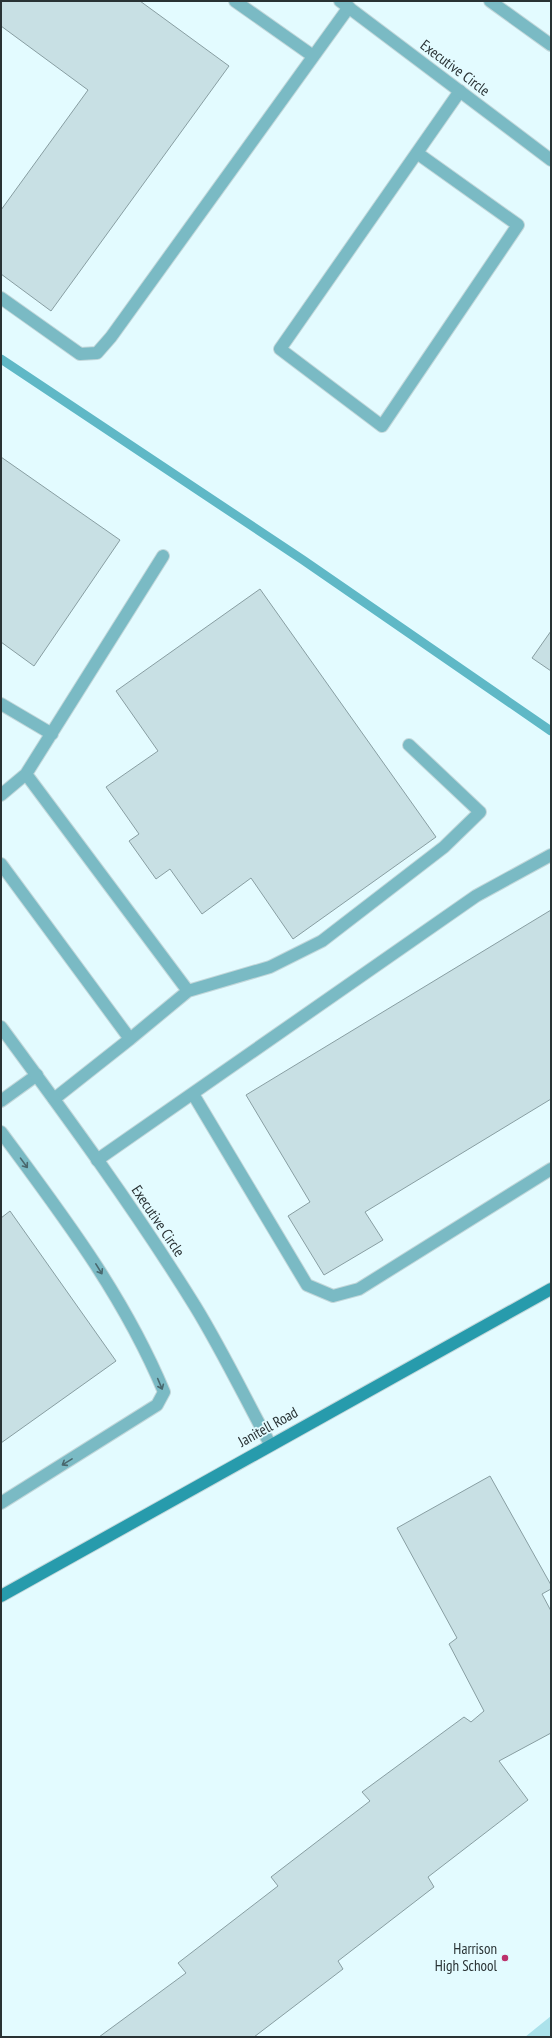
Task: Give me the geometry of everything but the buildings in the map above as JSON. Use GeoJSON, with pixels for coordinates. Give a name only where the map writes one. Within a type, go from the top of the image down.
{"type":"FeatureCollection","features":[{"type":"Feature","properties":{"kind":"street"},"geometry":{"type":"LineString","coordinates":[[235,1],[313,56]]}},
{"type":"Feature","properties":{"kind":"street"},"geometry":{"type":"LineString","coordinates":[[490,1],[551,45]]}},
{"type":"Feature","properties":{"kind":"street"},"geometry":{"type":"LineString","coordinates":[[1,298],[80,354],[97,353],[111,337],[313,56],[345,4]]}},
{"type":"Feature","properties":{"kind":"street","name":"Executive Circle"},"geometry":{"type":"LineString","coordinates":[[345,4],[551,160]]}},
{"type":"Feature","properties":{"kind":"street"},"geometry":{"type":"LineString","coordinates":[[417,154],[518,225],[382,426],[280,348],[460,92]]}},
{"type":"Feature","properties":{"kind":"street"},"geometry":{"type":"LineString","coordinates":[[1,795],[26,774],[163,556]]}},
{"type":"Feature","properties":{"kind":"street"},"geometry":{"type":"LineString","coordinates":[[1,704],[52,734]]}},
{"type":"Feature","properties":{"kind":"street"},"geometry":{"type":"LineString","coordinates":[[54,1099],[188,991],[270,967],[322,941],[444,847],[480,812],[409,744]]}},
{"type":"Feature","properties":{"kind":"street"},"geometry":{"type":"LineString","coordinates":[[26,774],[188,991]]}},
{"type":"Feature","properties":{"kind":"street"},"geometry":{"type":"LineString","coordinates":[[98,1160],[476,896],[551,856]]}},
{"type":"Feature","properties":{"kind":"street"},"geometry":{"type":"LineString","coordinates":[[1,864],[130,1039]]}},
{"type":"Feature","properties":{"kind":"street","name":"Executive Circle"},"geometry":{"type":"LineString","coordinates":[[1,1027],[98,1160],[145,1229],[195,1307],[270,1444]]}},
{"type":"Feature","properties":{"kind":"street"},"geometry":{"type":"LineString","coordinates":[[1,1102],[36,1075]]}},
{"type":"Feature","properties":{"kind":"street"},"geometry":{"type":"LineString","coordinates":[[193,1094],[308,1285],[333,1296],[358,1289],[551,1169]]}},
{"type":"Feature","properties":{"kind":"street"},"geometry":{"type":"LineString","coordinates":[[1,1132],[80,1238],[107,1282],[152,1363],[164,1392],[157,1405],[1,1503]]}},
{"type":"Feature","properties":{"kind":"street","name":"Janitell Road"},"geometry":{"type":"LineString","coordinates":[[1,1596],[270,1444],[551,1289]]}},
{"type":"Feature","properties":{"kind":"shaded area"},"geometry":{"type":"Polygon","coordinates":[[[551,2016],[551,2037],[525,2037],[551,2016]]]}},
{"type":"Feature","properties":{"kind":"waterway"},"geometry":{"type":"LineString","coordinates":[[1,359],[303,560],[551,731]]}},
{"type":"Feature","properties":{"kind":"place","name":"Harrison High School"},"geometry":{"type":"Point","coordinates":[505,1958]}}]}
